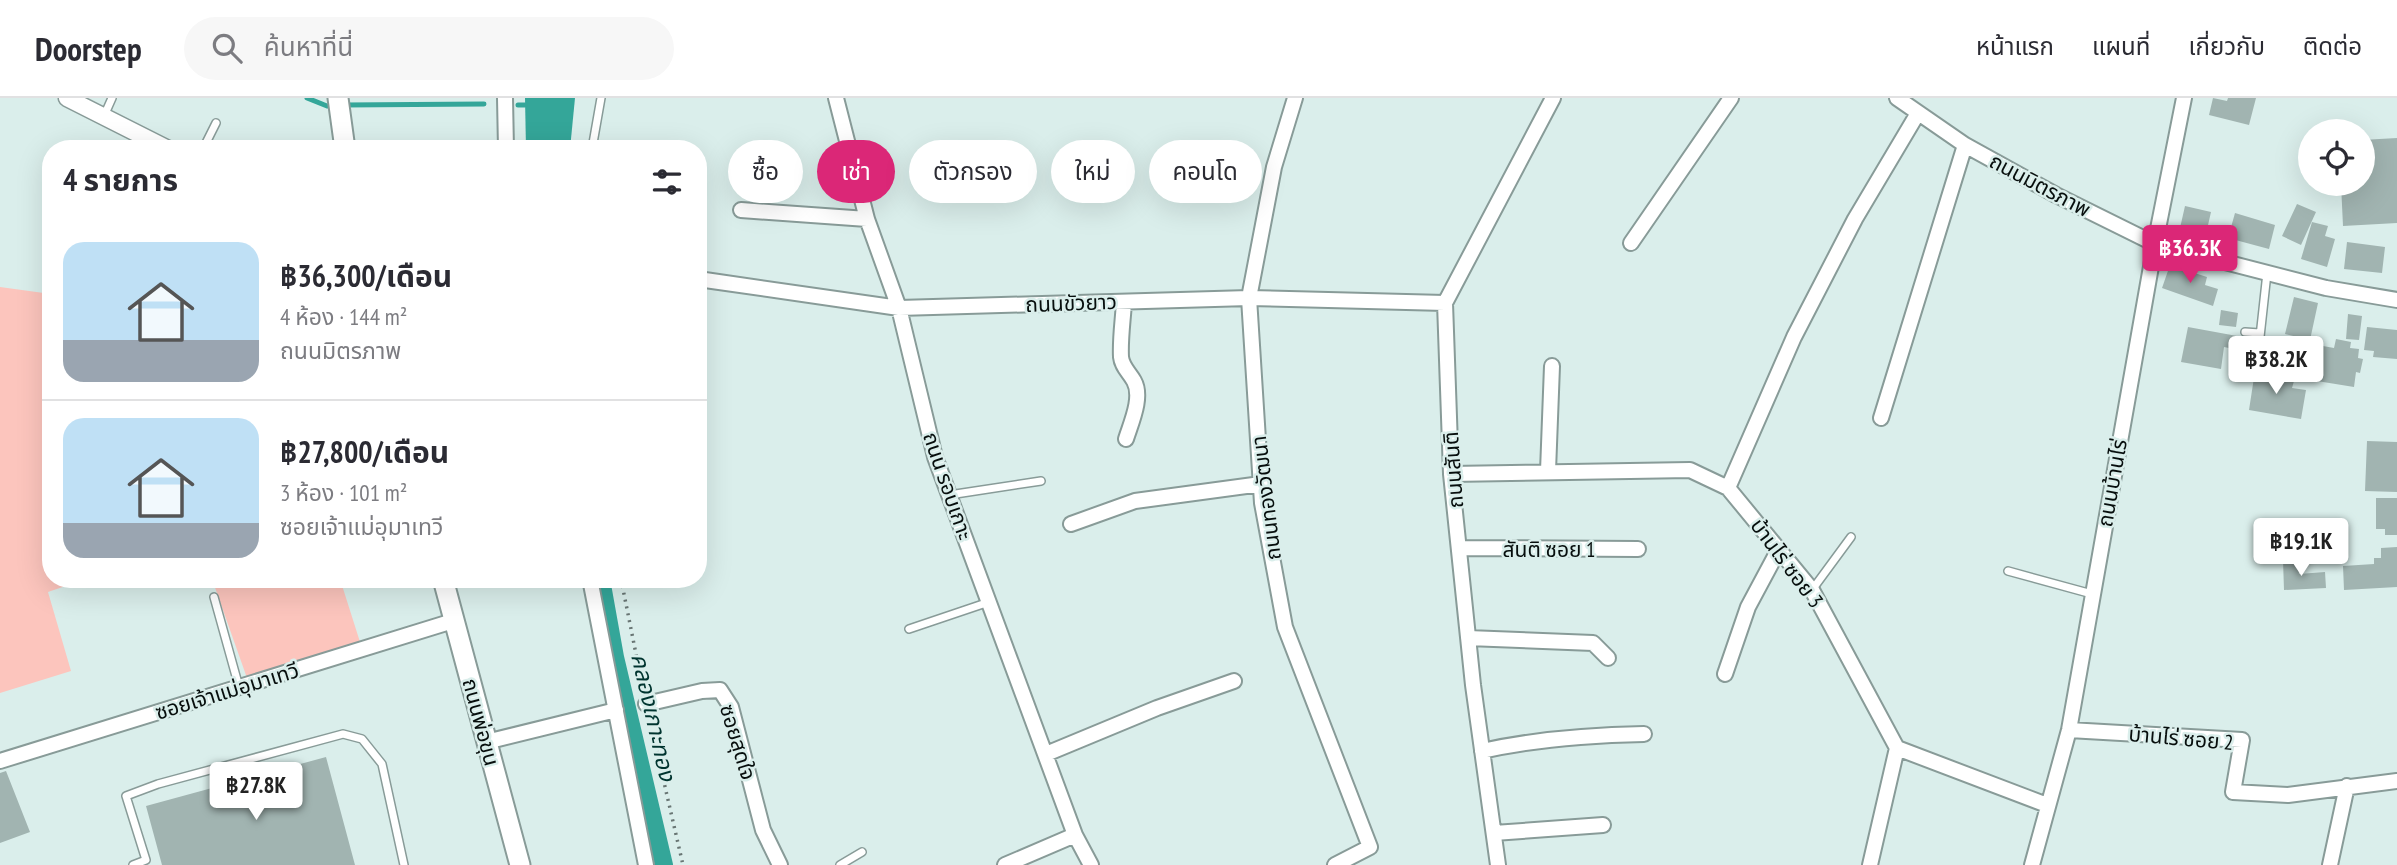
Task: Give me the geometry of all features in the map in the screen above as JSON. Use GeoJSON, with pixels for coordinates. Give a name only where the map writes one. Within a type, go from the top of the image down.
{"type":"FeatureCollection","features":[{"type":"Feature","properties":{"kind":"main road"},"geometry":{"type":"LineString","coordinates":[[338,98],[344,140]]}},
{"type":"Feature","properties":{"kind":"main road","name":"ถนนพ่อขุน"},"geometry":{"type":"LineString","coordinates":[[445,588],[520,865]]}},
{"type":"Feature","properties":{"kind":"street"},"geometry":{"type":"LineString","coordinates":[[67,98],[151,140]]}},
{"type":"Feature","properties":{"kind":"street"},"geometry":{"type":"LineString","coordinates":[[505,98],[506,140]]}},
{"type":"Feature","properties":{"kind":"street","name":"ถนน รอบเกาะ"},"geometry":{"type":"LineString","coordinates":[[836,98],[867,219],[898,308],[935,457],[1075,835],[1091,865]]}},
{"type":"Feature","properties":{"kind":"street","name":"ถนนทองวัฒนา"},"geometry":{"type":"LineString","coordinates":[[1295,98],[1274,167],[1249,298],[1262,503],[1285,627],[1370,847],[1335,865]]}},
{"type":"Feature","properties":{"kind":"street","name":"ถนนสันติ"},"geometry":{"type":"LineString","coordinates":[[1498,865],[1468,638],[1451,474],[1445,303],[1553,98]]}},
{"type":"Feature","properties":{"kind":"street"},"geometry":{"type":"LineString","coordinates":[[1631,243],[1731,98]]}},
{"type":"Feature","properties":{"kind":"street","name":"ถนนมิตรภาพ"},"geometry":{"type":"LineString","coordinates":[[1897,98],[1965,145],[2056,195],[2155,244],[2326,288],[2397,300]]}},
{"type":"Feature","properties":{"kind":"street","name":"ถนนบ้านไร่"},"geometry":{"type":"LineString","coordinates":[[2032,865],[2069,730],[2155,244],[2185,98]]}},
{"type":"Feature","properties":{"kind":"street"},"geometry":{"type":"LineString","coordinates":[[1728,488],[1794,337],[1855,219],[1918,113]]}},
{"type":"Feature","properties":{"kind":"street"},"geometry":{"type":"LineString","coordinates":[[1881,418],[1965,145]]}},
{"type":"Feature","properties":{"kind":"street"},"geometry":{"type":"LineString","coordinates":[[741,210],[867,219]]}},
{"type":"Feature","properties":{"kind":"street","name":"ถนนขัวยาว"},"geometry":{"type":"LineString","coordinates":[[707,280],[898,308],[1249,298],[1445,303]]}},
{"type":"Feature","properties":{"kind":"street"},"geometry":{"type":"LineString","coordinates":[[1124,302],[1121,360],[1135,381],[1136,390],[1136,408],[1126,439]]}},
{"type":"Feature","properties":{"kind":"street"},"geometry":{"type":"LineString","coordinates":[[1548,471],[1552,366]]}},
{"type":"Feature","properties":{"kind":"street","name":"บ้านไร่ ซอย 3"},"geometry":{"type":"LineString","coordinates":[[1451,474],[1690,470],[1728,488],[1812,590],[1898,748]]}},
{"type":"Feature","properties":{"kind":"street"},"geometry":{"type":"LineString","coordinates":[[1070,524],[1135,501],[1261,484]]}},
{"type":"Feature","properties":{"kind":"street","name":"สันติ ซอย 1"},"geometry":{"type":"LineString","coordinates":[[1460,548],[1638,549]]}},
{"type":"Feature","properties":{"kind":"street"},"geometry":{"type":"LineString","coordinates":[[1725,674],[1748,607],[1779,549]]}},
{"type":"Feature","properties":{"kind":"street"},"geometry":{"type":"LineString","coordinates":[[592,588],[646,865]]}},
{"type":"Feature","properties":{"kind":"street","name":"ซอยเจ้าแม่อุมาเทวี"},"geometry":{"type":"LineString","coordinates":[[0,761],[453,621]]}},
{"type":"Feature","properties":{"kind":"street"},"geometry":{"type":"LineString","coordinates":[[1468,638],[1593,643],[1608,658]]}},
{"type":"Feature","properties":{"kind":"street"},"geometry":{"type":"LineString","coordinates":[[1046,754],[1157,708],[1234,681]]}},
{"type":"Feature","properties":{"kind":"street","name":"ซอยสุดใจ"},"geometry":{"type":"LineString","coordinates":[[646,704],[702,691],[720,690],[730,707],[763,830],[780,865]]}},
{"type":"Feature","properties":{"kind":"street"},"geometry":{"type":"LineString","coordinates":[[486,741],[616,710]]}},
{"type":"Feature","properties":{"kind":"street","name":"บ้านไร่ ซอย 2"},"geometry":{"type":"LineString","coordinates":[[2069,730],[2242,740],[2233,792],[2288,795],[2347,786]]}},
{"type":"Feature","properties":{"kind":"street"},"geometry":{"type":"LineString","coordinates":[[1482,751],[1582,736],[1644,734]]}},
{"type":"Feature","properties":{"kind":"street"},"geometry":{"type":"LineString","coordinates":[[1870,865],[1898,748],[2047,805]]}},
{"type":"Feature","properties":{"kind":"street"},"geometry":{"type":"LineString","coordinates":[[2330,865],[2347,786],[2397,781]]}},
{"type":"Feature","properties":{"kind":"street"},"geometry":{"type":"LineString","coordinates":[[1493,833],[1603,825]]}},
{"type":"Feature","properties":{"kind":"street"},"geometry":{"type":"LineString","coordinates":[[1005,865],[1075,835]]}},
{"type":"Feature","properties":{"kind":"lane"},"geometry":{"type":"LineString","coordinates":[[104,116],[112,98]]}},
{"type":"Feature","properties":{"kind":"lane"},"geometry":{"type":"LineString","coordinates":[[594,140],[601,98]]}},
{"type":"Feature","properties":{"kind":"lane"},"geometry":{"type":"LineString","coordinates":[[208,140],[216,123]]}},
{"type":"Feature","properties":{"kind":"lane"},"geometry":{"type":"LineString","coordinates":[[2267,273],[2257,364],[2281,368]]}},
{"type":"Feature","properties":{"kind":"lane"},"geometry":{"type":"LineString","coordinates":[[2245,332],[2260,333]]}},
{"type":"Feature","properties":{"kind":"lane"},"geometry":{"type":"LineString","coordinates":[[950,495],[1041,481]]}},
{"type":"Feature","properties":{"kind":"lane"},"geometry":{"type":"LineString","coordinates":[[1812,590],[1850,537]]}},
{"type":"Feature","properties":{"kind":"lane"},"geometry":{"type":"LineString","coordinates":[[2008,571],[2092,594]]}},
{"type":"Feature","properties":{"kind":"lane"},"geometry":{"type":"LineString","coordinates":[[214,597],[239,687]]}},
{"type":"Feature","properties":{"kind":"lane"},"geometry":{"type":"LineString","coordinates":[[909,629],[990,602]]}},
{"type":"Feature","properties":{"kind":"lane"},"geometry":{"type":"LineString","coordinates":[[132,865],[146,860],[126,796],[158,784],[343,734],[362,739],[382,764],[404,865]]}},
{"type":"Feature","properties":{"kind":"lane"},"geometry":{"type":"LineString","coordinates":[[840,865],[862,852]]}},
{"type":"Feature","properties":{"kind":"path"},"geometry":{"type":"LineString","coordinates":[[623,588],[660,775],[683,865]]}},
{"type":"Feature","properties":{"kind":"shaded area"},"geometry":{"type":"Polygon","coordinates":[[[525,98],[575,98],[571,140],[526,140],[525,98]]]}},
{"type":"Feature","properties":{"kind":"shaded area"},"geometry":{"type":"Polygon","coordinates":[[[0,287],[42,293],[42,588],[60,588],[48,592],[71,671],[0,693],[0,287]]]}},
{"type":"Feature","properties":{"kind":"shaded area"},"geometry":{"type":"Polygon","coordinates":[[[215,588],[343,588],[360,642],[247,678],[215,588]]]}},
{"type":"Feature","properties":{"kind":"building"},"geometry":{"type":"Polygon","coordinates":[[[2213,98],[2227,101],[2228,98],[2256,98],[2249,125],[2209,115],[2213,98]]]}},
{"type":"Feature","properties":{"kind":"building"},"geometry":{"type":"Polygon","coordinates":[[[2397,138],[2397,223],[2343,226],[2342,196],[2375,196],[2375,139],[2397,138]]]}},
{"type":"Feature","properties":{"kind":"building"},"geometry":{"type":"Polygon","coordinates":[[[2297,204],[2316,212],[2301,245],[2282,236],[2297,204]]]}},
{"type":"Feature","properties":{"kind":"building"},"geometry":{"type":"Polygon","coordinates":[[[2185,206],[2211,212],[2206,234],[2180,228],[2185,206]]]}},
{"type":"Feature","properties":{"kind":"building"},"geometry":{"type":"Polygon","coordinates":[[[2235,213],[2275,225],[2269,249],[2228,238],[2235,213]]]}},
{"type":"Feature","properties":{"kind":"building"},"geometry":{"type":"Polygon","coordinates":[[[2312,222],[2328,226],[2325,236],[2335,239],[2327,267],[2301,259],[2312,222]]]}},
{"type":"Feature","properties":{"kind":"building"},"geometry":{"type":"Polygon","coordinates":[[[2347,242],[2385,247],[2382,273],[2344,269],[2347,242]]]}},
{"type":"Feature","properties":{"kind":"building"},"geometry":{"type":"Polygon","coordinates":[[[2170,265],[2207,277],[2205,285],[2218,289],[2213,306],[2162,288],[2170,265]]]}},
{"type":"Feature","properties":{"kind":"building"},"geometry":{"type":"Polygon","coordinates":[[[2294,297],[2318,303],[2310,340],[2285,334],[2294,297]]]}},
{"type":"Feature","properties":{"kind":"building"},"geometry":{"type":"Polygon","coordinates":[[[2221,310],[2238,313],[2236,327],[2219,325],[2221,310]]]}},
{"type":"Feature","properties":{"kind":"building"},"geometry":{"type":"Polygon","coordinates":[[[2348,314],[2362,316],[2359,340],[2346,339],[2348,314]]]}},
{"type":"Feature","properties":{"kind":"building"},"geometry":{"type":"Polygon","coordinates":[[[2188,327],[2237,336],[2234,349],[2224,347],[2221,369],[2181,362],[2188,327]]]}},
{"type":"Feature","properties":{"kind":"building"},"geometry":{"type":"Polygon","coordinates":[[[2367,327],[2397,330],[2397,359],[2373,357],[2374,351],[2364,350],[2367,327]]]}},
{"type":"Feature","properties":{"kind":"building"},"geometry":{"type":"Polygon","coordinates":[[[2336,339],[2351,342],[2350,348],[2359,349],[2358,358],[2363,359],[2360,373],[2356,372],[2354,387],[2317,381],[2323,346],[2334,348],[2336,339]]]}},
{"type":"Feature","properties":{"kind":"building"},"geometry":{"type":"Polygon","coordinates":[[[2238,340],[2253,343],[2249,363],[2234,359],[2238,340]]]}},
{"type":"Feature","properties":{"kind":"building"},"geometry":{"type":"Polygon","coordinates":[[[2255,371],[2284,375],[2283,379],[2294,381],[2292,388],[2306,390],[2301,419],[2249,410],[2255,371]]]}},
{"type":"Feature","properties":{"kind":"building"},"geometry":{"type":"Polygon","coordinates":[[[2367,441],[2397,442],[2397,492],[2365,491],[2367,441]]]}},
{"type":"Feature","properties":{"kind":"building"},"geometry":{"type":"Polygon","coordinates":[[[2376,498],[2397,498],[2397,535],[2385,535],[2385,529],[2376,529],[2376,498]]]}},
{"type":"Feature","properties":{"kind":"building"},"geometry":{"type":"Polygon","coordinates":[[[2397,547],[2397,587],[2344,590],[2343,566],[2374,564],[2374,558],[2381,558],[2381,548],[2397,547]]]}},
{"type":"Feature","properties":{"kind":"building"},"geometry":{"type":"Polygon","coordinates":[[[2298,559],[2299,574],[2325,572],[2326,588],[2284,590],[2283,560],[2298,559]]]}},
{"type":"Feature","properties":{"kind":"building"},"geometry":{"type":"Polygon","coordinates":[[[326,757],[355,865],[162,865],[146,806],[326,757]]]}},
{"type":"Feature","properties":{"kind":"building"},"geometry":{"type":"Polygon","coordinates":[[[6,771],[30,832],[0,843],[0,773],[6,771]]]}},
{"type":"Feature","properties":{"kind":"waterway"},"geometry":{"type":"LineString","coordinates":[[307,98],[334,106]]}},
{"type":"Feature","properties":{"kind":"waterway"},"geometry":{"type":"LineString","coordinates":[[344,105],[484,104]]}},
{"type":"Feature","properties":{"kind":"waterway"},"geometry":{"type":"LineString","coordinates":[[518,105],[525,105]]}},
{"type":"Feature","properties":{"kind":"waterway","name":"คลองเกาะทอง"},"geometry":{"type":"LineString","coordinates":[[603,588],[615,657],[664,865]]}}]}
